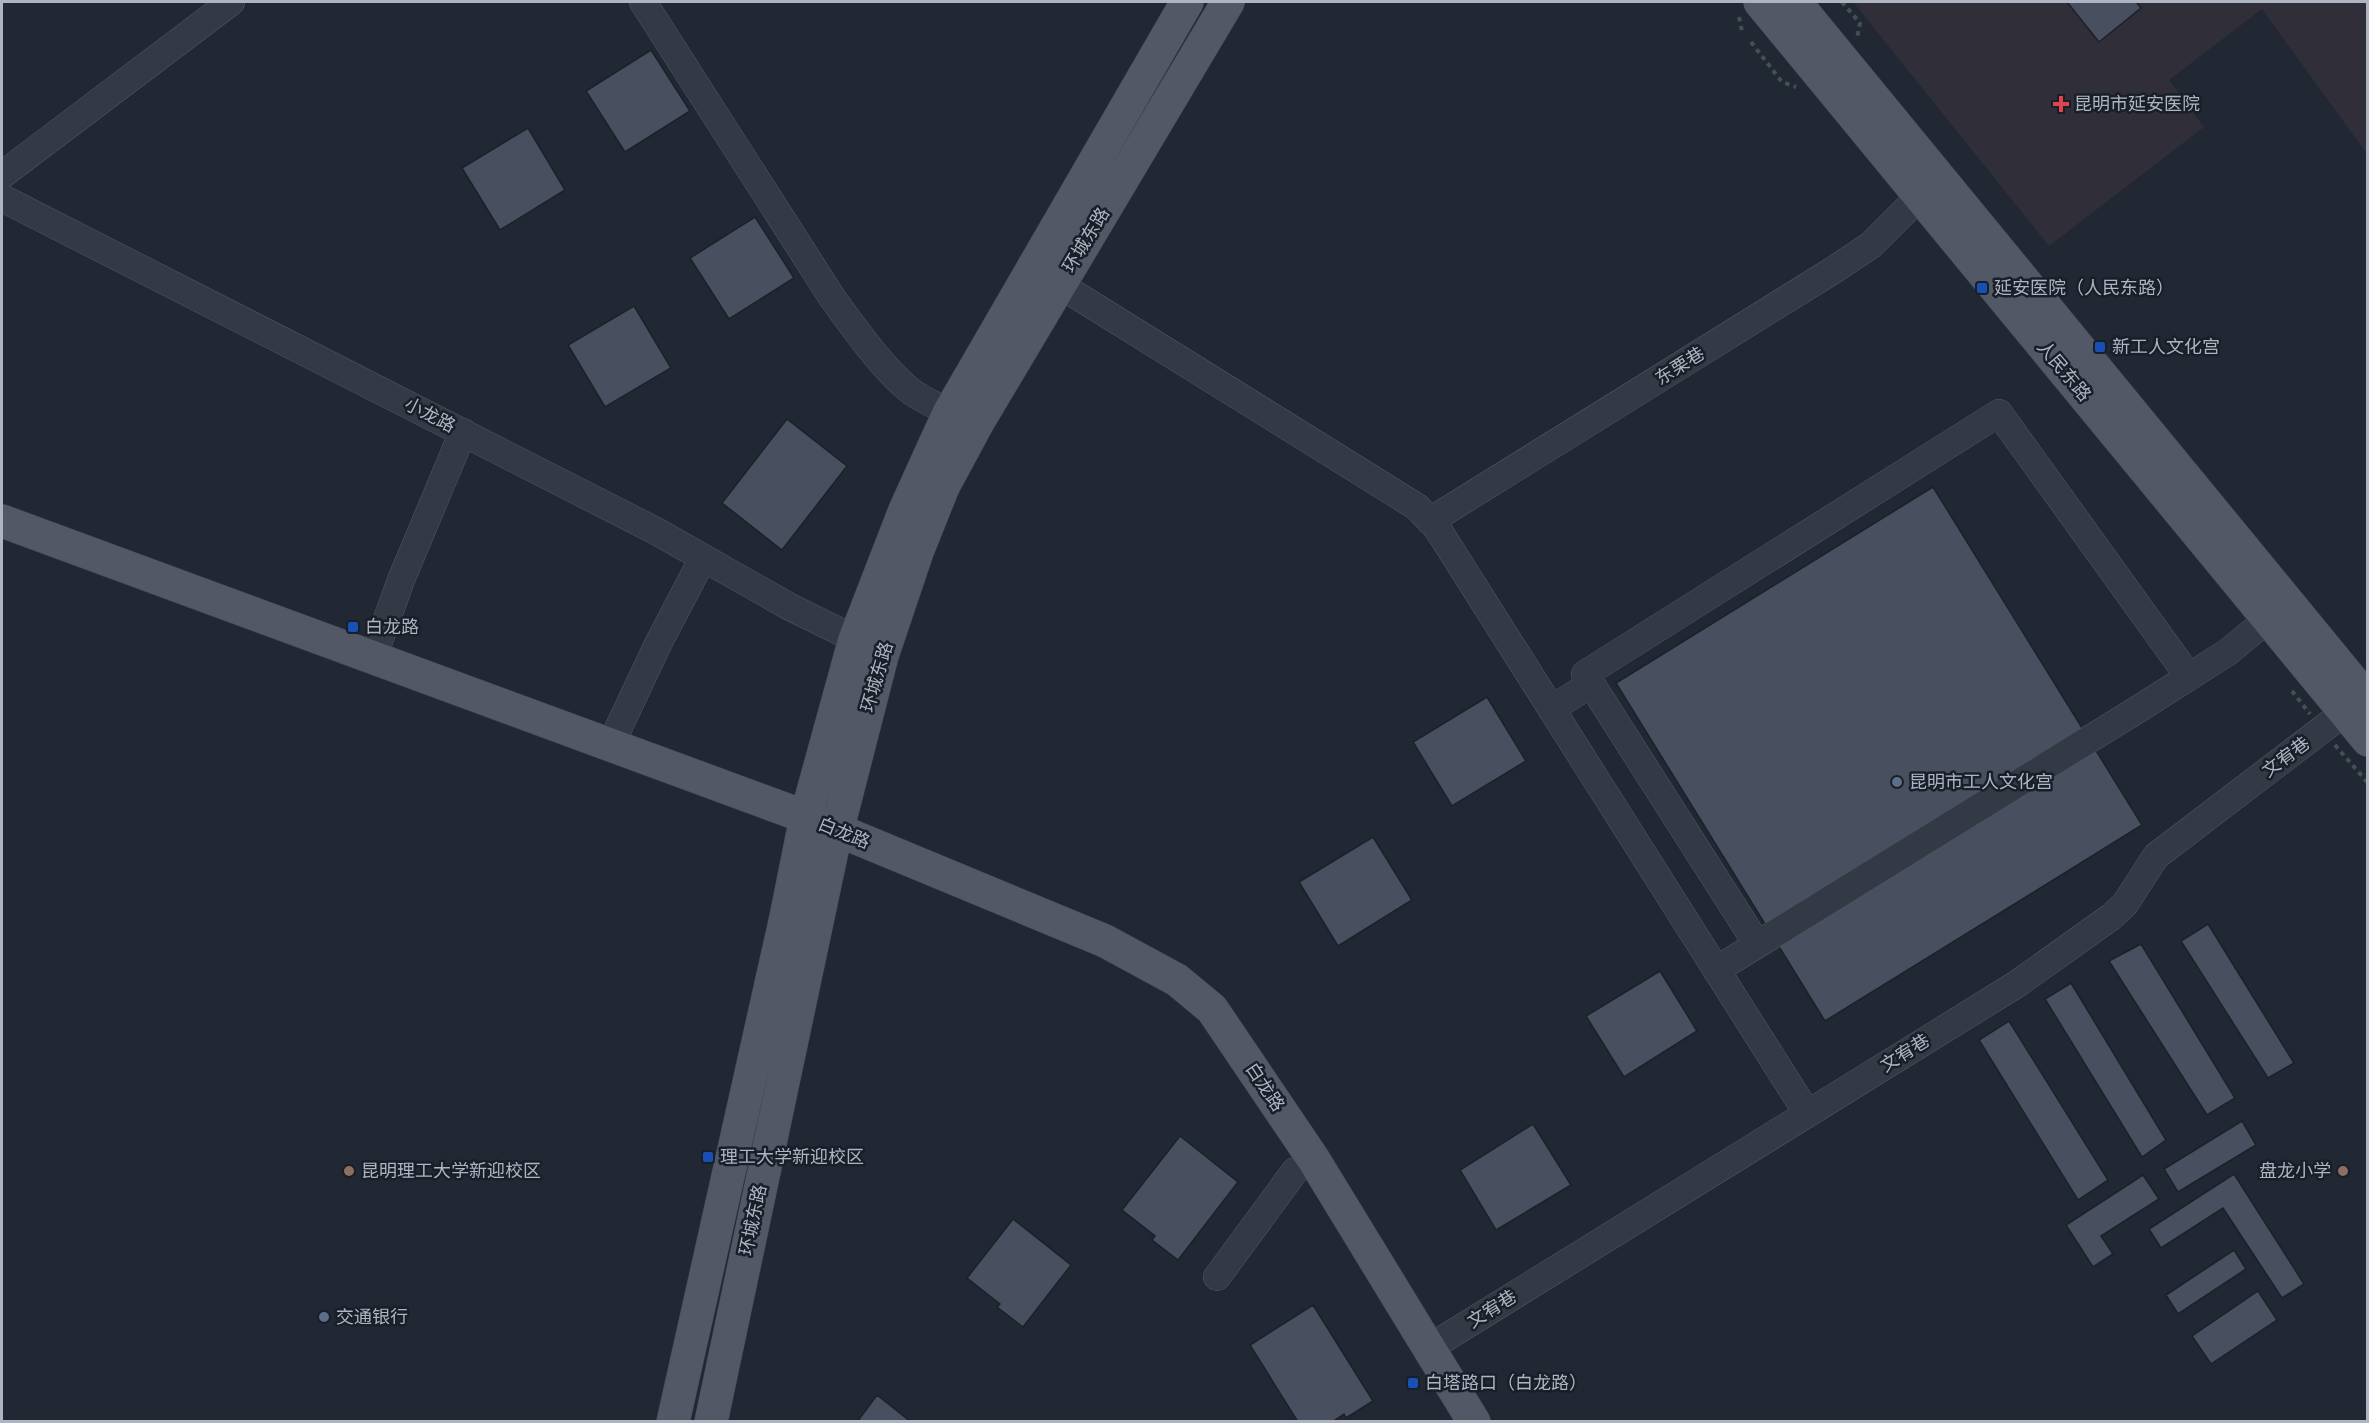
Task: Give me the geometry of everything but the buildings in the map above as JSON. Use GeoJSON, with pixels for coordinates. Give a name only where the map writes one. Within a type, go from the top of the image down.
{"type":"FeatureCollection","features":[{"type":"Feature","properties":{"kind":"main road","name":"环城东路"},"geometry":{"type":"LineString","coordinates":[[673,1422],[804,827],[855,639],[905,510],[949,413],[1187,2]]}},
{"type":"Feature","properties":{"kind":"main road","name":"环城东路"},"geometry":{"type":"LineString","coordinates":[[711,1422],[834,840],[882,656],[926,531],[944,487],[978,423],[1228,2]]}},
{"type":"Feature","properties":{"kind":"main road","name":"人民东路"},"geometry":{"type":"LineString","coordinates":[[1760,2],[2268,619],[2356,706]]}},
{"type":"Feature","properties":{"kind":"main road","name":"人民东路"},"geometry":{"type":"LineString","coordinates":[[1795,2],[2356,706],[2367,740]]}},
{"type":"Feature","properties":{"kind":"main road","name":"白龙路"},"geometry":{"type":"LineString","coordinates":[[2,520],[610,746],[834,840],[1096,960],[1164,998],[1196,1024],[1296,1171],[1449,1422]]}},
{"type":"Feature","properties":{"kind":"main road","name":"白龙路"},"geometry":{"type":"LineString","coordinates":[[2,543],[804,827]]}},
{"type":"Feature","properties":{"kind":"main road","name":"白龙路"},"geometry":{"type":"LineString","coordinates":[[834,840],[1105,941],[1177,980],[1212,1009],[1314,1160],[1474,1422]]}},
{"type":"Feature","properties":{"kind":"street"},"geometry":{"type":"LineString","coordinates":[[2,175],[231,2]]}},
{"type":"Feature","properties":{"kind":"street"},"geometry":{"type":"LineString","coordinates":[[643,2],[833,299],[858,334],[909,390],[949,413]]}},
{"type":"Feature","properties":{"kind":"street","name":"东栗巷"},"geometry":{"type":"LineString","coordinates":[[1430,521],[1832,271],[1870,244],[1920,196]]}},
{"type":"Feature","properties":{"kind":"street","name":"小龙路"},"geometry":{"type":"LineString","coordinates":[[2,198],[656,531],[790,608],[855,639]]}},
{"type":"Feature","properties":{"kind":"street"},"geometry":{"type":"LineString","coordinates":[[1060,285],[1417,507],[1437,528],[1807,1113]]}},
{"type":"Feature","properties":{"kind":"street"},"geometry":{"type":"LineString","coordinates":[[1757,944],[1585,674],[1999,413],[2188,677]]}},
{"type":"Feature","properties":{"kind":"street"},"geometry":{"type":"LineString","coordinates":[[373,658],[401,580],[463,432]]}},
{"type":"Feature","properties":{"kind":"street"},"geometry":{"type":"LineString","coordinates":[[610,746],[658,644],[703,558]]}},
{"type":"Feature","properties":{"kind":"street"},"geometry":{"type":"LineString","coordinates":[[1716,970],[2228,652],[2268,619]]}},
{"type":"Feature","properties":{"kind":"street"},"geometry":{"type":"LineString","coordinates":[[1551,709],[1591,684]]}},
{"type":"Feature","properties":{"kind":"street","name":"文宥巷"},"geometry":{"type":"LineString","coordinates":[[1429,1348],[2017,984],[2111,917],[2125,904],[2156,856],[2356,706]]}},
{"type":"Feature","properties":{"kind":"street"},"geometry":{"type":"LineString","coordinates":[[1217,1276],[1296,1171]]}},
{"type":"Feature","properties":{"kind":"path"},"geometry":{"type":"LineString","coordinates":[[1842,2],[1860,23]]}},
{"type":"Feature","properties":{"kind":"path"},"geometry":{"type":"LineString","coordinates":[[1751,42],[1782,82]]}},
{"type":"Feature","properties":{"kind":"shaded area","name":"昆明市延安医院"},"geometry":{"type":"Polygon","coordinates":[[[1853,2],[2367,2],[2367,154],[2262,9],[2169,80],[2204,127],[2049,246],[1853,2]]]}},
{"type":"Feature","properties":{"kind":"place","name":"昆明市延安医院"},"geometry":{"type":"Point","coordinates":[2061,104]}},
{"type":"Feature","properties":{"kind":"place","name":"延安医院（人民东路）"},"geometry":{"type":"Point","coordinates":[1982,288]}},
{"type":"Feature","properties":{"kind":"place","name":"新工人文化宫"},"geometry":{"type":"Point","coordinates":[2100,347]}},
{"type":"Feature","properties":{"kind":"place","name":"白龙路"},"geometry":{"type":"Point","coordinates":[353,627]}},
{"type":"Feature","properties":{"kind":"place","name":"昆明市工人文化宫"},"geometry":{"type":"Point","coordinates":[1897,782]}},
{"type":"Feature","properties":{"kind":"place","name":"理工大学新迎校区"},"geometry":{"type":"Point","coordinates":[708,1157]}},
{"type":"Feature","properties":{"kind":"place","name":"昆明理工大学新迎校区"},"geometry":{"type":"Point","coordinates":[349,1171]}},
{"type":"Feature","properties":{"kind":"place","name":"盘龙小学"},"geometry":{"type":"Point","coordinates":[2343,1171]}},
{"type":"Feature","properties":{"kind":"place","name":"交通银行"},"geometry":{"type":"Point","coordinates":[324,1317]}},
{"type":"Feature","properties":{"kind":"place","name":"白塔路口（白龙路）"},"geometry":{"type":"Point","coordinates":[1413,1383]}}]}
